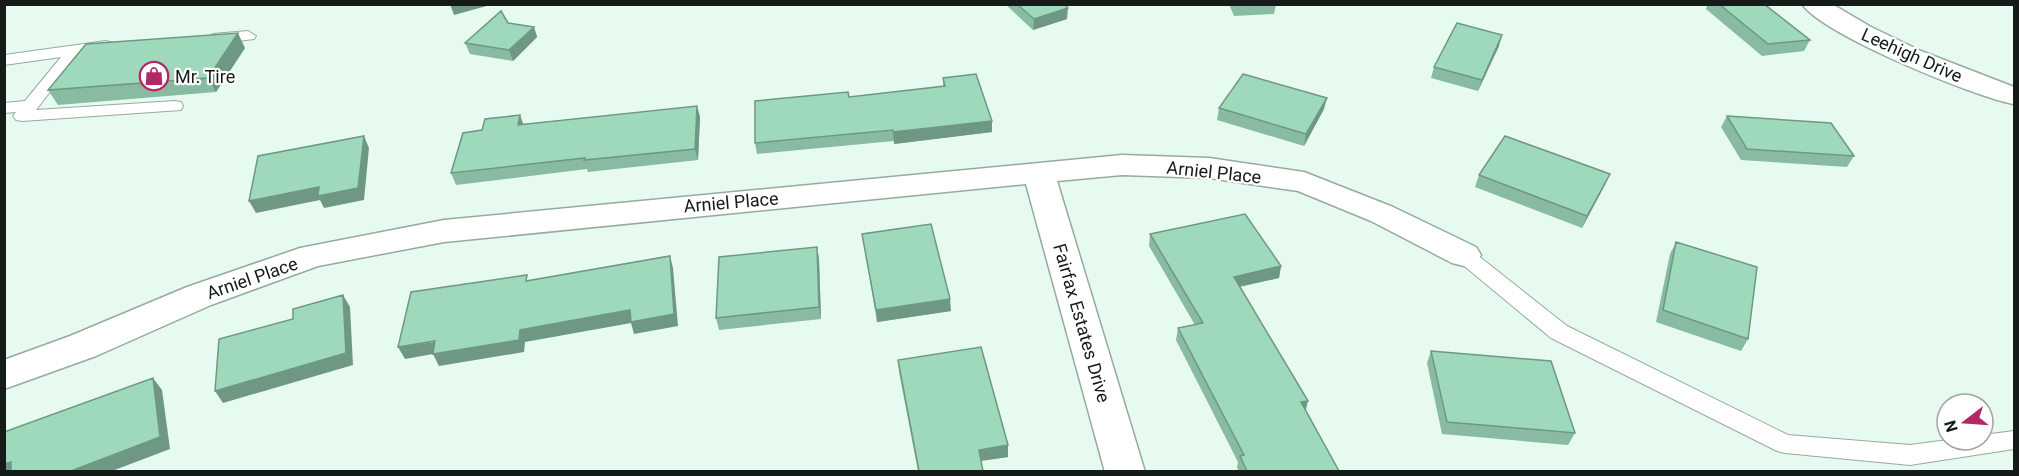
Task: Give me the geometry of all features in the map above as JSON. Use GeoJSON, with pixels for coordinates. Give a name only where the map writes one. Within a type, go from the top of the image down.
{"type":"FeatureCollection","features":[{"type":"Feature","properties":{"kind":"street","name":"Leehigh Drive"},"geometry":{"type":"LineString","coordinates":[[1814,4],[1862,34],[1911,58],[2014,96]]}},
{"type":"Feature","properties":{"kind":"street","name":"Arniel Place"},"geometry":{"type":"LineString","coordinates":[[4,375],[83,346],[199,296],[312,256],[444,231],[1122,165],[1209,168],[1304,182],[1382,214],[1464,255]]}},
{"type":"Feature","properties":{"kind":"street","name":"Fairfax Estates Drive"},"geometry":{"type":"LineString","coordinates":[[1039,174],[1125,471]]}},
{"type":"Feature","properties":{"kind":"lane"},"geometry":{"type":"LineString","coordinates":[[201,39],[248,36]]}},
{"type":"Feature","properties":{"kind":"lane"},"geometry":{"type":"LineString","coordinates":[[4,60],[119,45]]}},
{"type":"Feature","properties":{"kind":"lane"},"geometry":{"type":"LineString","coordinates":[[73,52],[22,116],[175,106]]}},
{"type":"Feature","properties":{"kind":"lane"},"geometry":{"type":"LineString","coordinates":[[4,108],[30,106]]}},
{"type":"Feature","properties":{"kind":"lane"},"geometry":{"type":"LineString","coordinates":[[1464,255],[1559,332],[1785,444],[1910,455],[2014,440]]}},
{"type":"Feature","properties":{"kind":"building"},"geometry":{"type":"Polygon","coordinates":[[[1017,4],[1064,4],[1068,8],[1034,19],[1017,4]]]}},
{"type":"Feature","properties":{"kind":"building"},"geometry":{"type":"Polygon","coordinates":[[[1719,4],[1764,4],[1810,40],[1768,44],[1719,4]]]}},
{"type":"Feature","properties":{"kind":"building"},"geometry":{"type":"Polygon","coordinates":[[[501,11],[508,23],[534,27],[509,50],[465,43],[501,11]]]}},
{"type":"Feature","properties":{"kind":"building"},"geometry":{"type":"Polygon","coordinates":[[[1457,23],[1502,35],[1482,80],[1434,67],[1457,23]]]}},
{"type":"Feature","properties":{"kind":"building"},"geometry":{"type":"Polygon","coordinates":[[[238,33],[208,78],[48,90],[86,44],[238,33]]]}},
{"type":"Feature","properties":{"kind":"building"},"geometry":{"type":"Polygon","coordinates":[[[976,74],[992,121],[893,132],[893,130],[755,143],[755,101],[848,92],[849,97],[945,86],[943,78],[976,74]]]}},
{"type":"Feature","properties":{"kind":"building"},"geometry":{"type":"Polygon","coordinates":[[[1243,74],[1327,98],[1306,134],[1219,108],[1243,74]]]}},
{"type":"Feature","properties":{"kind":"building"},"geometry":{"type":"Polygon","coordinates":[[[697,106],[695,149],[584,160],[585,158],[451,173],[463,133],[482,130],[485,119],[520,115],[518,125],[697,106]]]}},
{"type":"Feature","properties":{"kind":"building"},"geometry":{"type":"Polygon","coordinates":[[[1727,116],[1831,123],[1854,156],[1747,149],[1727,116]]]}},
{"type":"Feature","properties":{"kind":"building"},"geometry":{"type":"Polygon","coordinates":[[[364,136],[358,188],[318,196],[319,187],[249,201],[258,156],[364,136]]]}},
{"type":"Feature","properties":{"kind":"building"},"geometry":{"type":"Polygon","coordinates":[[[1505,136],[1610,174],[1587,216],[1479,175],[1505,136]]]}},
{"type":"Feature","properties":{"kind":"building"},"geometry":{"type":"Polygon","coordinates":[[[1245,214],[1281,266],[1234,277],[1308,401],[1301,402],[1339,471],[1247,471],[1240,456],[1244,455],[1178,328],[1203,323],[1150,234],[1245,214]]]}},
{"type":"Feature","properties":{"kind":"building"},"geometry":{"type":"Polygon","coordinates":[[[931,224],[950,299],[876,310],[862,234],[931,224]]]}},
{"type":"Feature","properties":{"kind":"building"},"geometry":{"type":"Polygon","coordinates":[[[1676,242],[1757,267],[1748,339],[1663,310],[1676,242]]]}},
{"type":"Feature","properties":{"kind":"building"},"geometry":{"type":"Polygon","coordinates":[[[817,247],[819,307],[716,318],[719,257],[817,247]]]}},
{"type":"Feature","properties":{"kind":"building"},"geometry":{"type":"Polygon","coordinates":[[[670,256],[674,314],[631,322],[630,310],[520,330],[519,340],[433,354],[435,341],[398,347],[411,292],[527,275],[526,281],[670,256]]]}},
{"type":"Feature","properties":{"kind":"building"},"geometry":{"type":"Polygon","coordinates":[[[343,295],[346,353],[215,391],[219,339],[293,319],[293,309],[343,295]]]}},
{"type":"Feature","properties":{"kind":"building"},"geometry":{"type":"Polygon","coordinates":[[[981,347],[1008,445],[979,450],[983,471],[919,471],[898,360],[981,347]]]}},
{"type":"Feature","properties":{"kind":"building"},"geometry":{"type":"Polygon","coordinates":[[[1431,351],[1551,361],[1575,433],[1447,422],[1431,351]]]}},
{"type":"Feature","properties":{"kind":"building"},"geometry":{"type":"Polygon","coordinates":[[[153,378],[160,437],[71,471],[11,471],[11,462],[4,464],[4,432],[153,378]]]}},
{"type":"Feature","properties":{"kind":"place","name":"Mr. Tire"},"geometry":{"type":"Point","coordinates":[154,76]}}]}
